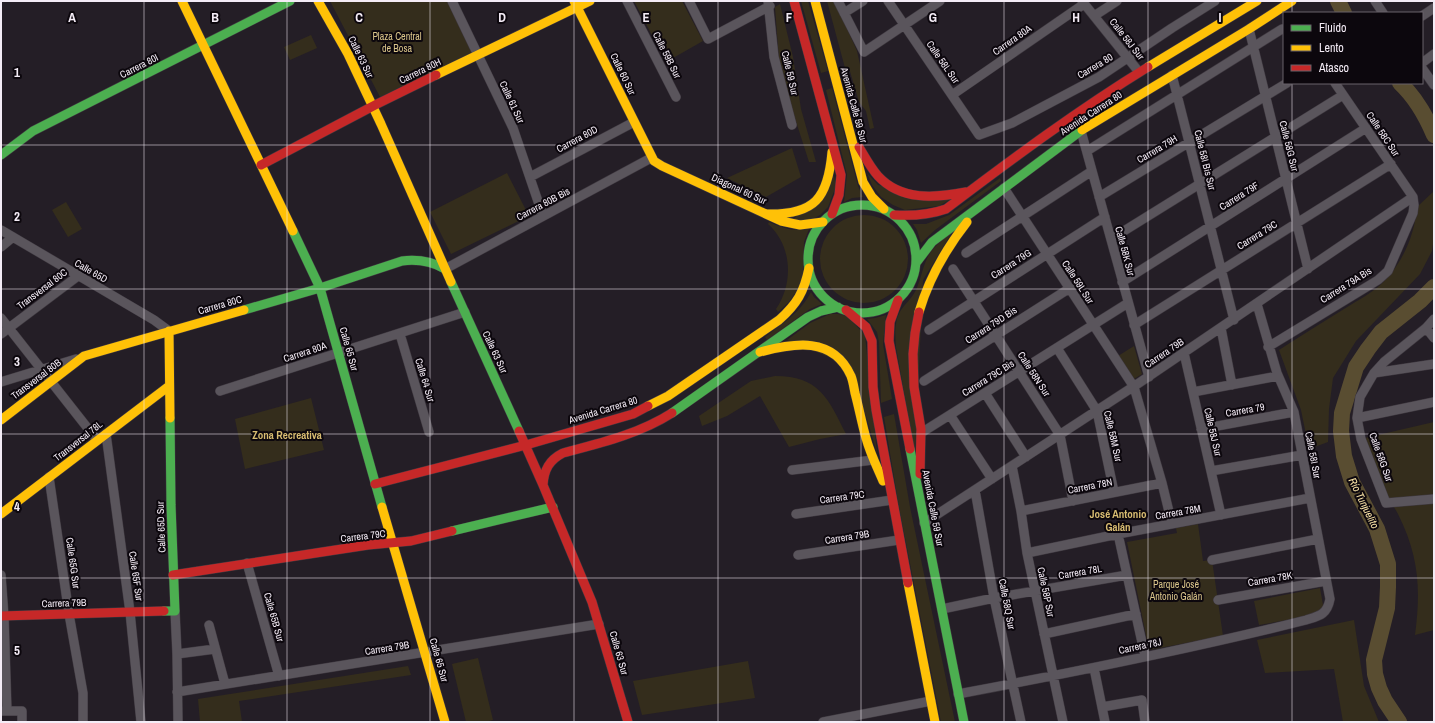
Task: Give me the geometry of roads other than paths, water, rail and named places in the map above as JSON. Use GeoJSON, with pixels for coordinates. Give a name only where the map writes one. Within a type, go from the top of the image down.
{"type":"FeatureCollection","features":[{"type":"Feature","properties":{"kind":"main road","name":"Calle 65 Sur"},"geometry":{"type":"LineString","coordinates":[[182,1],[320,288],[375,484],[445,722]]}},
{"type":"Feature","properties":{"kind":"main road","name":"Carrera 80I"},"geometry":{"type":"LineString","coordinates":[[1,155],[33,131],[290,1]]}},
{"type":"Feature","properties":{"kind":"main road","name":"Calle 63 Sur"},"geometry":{"type":"LineString","coordinates":[[318,1],[346,50],[373,106],[464,312],[553,507],[600,624],[628,722]]}},
{"type":"Feature","properties":{"kind":"main road","name":"Carrera 80H"},"geometry":{"type":"LineString","coordinates":[[260,165],[373,106],[478,56],[576,4],[590,1]]}},
{"type":"Feature","properties":{"kind":"main road"},"geometry":{"type":"LineString","coordinates":[[794,1],[842,182],[839,197],[832,214]]}},
{"type":"Feature","properties":{"kind":"main road","name":"Avenida Calle 59 Sur"},"geometry":{"type":"LineString","coordinates":[[815,1],[863,182],[872,197],[884,210]]}},
{"type":"Feature","properties":{"kind":"main road","name":"Avenida Carrera 80"},"geometry":{"type":"LineString","coordinates":[[894,216],[920,216],[940,212],[1050,132],[1139,72],[1257,1]]}},
{"type":"Feature","properties":{"kind":"main road","name":"Avenida Carrera 80"},"geometry":{"type":"LineString","coordinates":[[916,263],[925,250],[940,235],[1081,131],[1250,29],[1286,10],[1292,1]]}},
{"type":"Feature","properties":{"kind":"main road","name":"Calle 60 Sur"},"geometry":{"type":"LineString","coordinates":[[576,4],[651,158]]}},
{"type":"Feature","properties":{"kind":"main road"},"geometry":{"type":"LineString","coordinates":[[850,131],[871,167],[880,178],[895,189],[909,195],[920,197],[947,196],[970,191]]}},
{"type":"Feature","properties":{"kind":"main road"},"geometry":{"type":"LineString","coordinates":[[766,214],[786,215],[807,208],[815,203],[821,196],[828,181],[832,140]]}},
{"type":"Feature","properties":{"kind":"main road","name":"Diagonal 60 Sur"},"geometry":{"type":"LineString","coordinates":[[651,158],[662,166],[781,220],[795,224],[811,225],[823,222]]}},
{"type":"Feature","properties":{"kind":"main road"},"geometry":{"type":"LineString","coordinates":[[920,501],[921,433],[914,396],[912,362],[915,328],[921,302],[933,273],[946,248],[957,233],[993,197]]}},
{"type":"Feature","properties":{"kind":"main road"},"geometry":{"type":"LineString","coordinates":[[543,485],[546,467],[550,460],[556,456],[622,437],[656,423],[687,404],[808,317],[821,311],[842,308],[859,313],[875,311],[898,300],[911,283],[915,273],[916,263],[915,245],[912,236],[907,228],[894,216],[875,206],[857,205],[832,214],[818,229],[810,244],[808,259],[813,281],[820,292],[830,302],[842,308],[861,322],[866,327],[872,341],[875,403],[899,540],[935,722]]}},
{"type":"Feature","properties":{"kind":"main road","name":"Carrera 80C"},"geometry":{"type":"LineString","coordinates":[[84,356],[320,288],[409,260],[432,263],[445,269]]}},
{"type":"Feature","properties":{"kind":"main road","name":"Avenida Carrera 80"},"geometry":{"type":"LineString","coordinates":[[375,484],[526,445],[628,415],[651,406],[779,320],[801,297],[809,268]]}},
{"type":"Feature","properties":{"kind":"main road","name":"Avenida Calle 59 Sur"},"geometry":{"type":"LineString","coordinates":[[898,300],[890,322],[889,341],[964,722]]}},
{"type":"Feature","properties":{"kind":"main road","name":"Calle 65D Sur"},"geometry":{"type":"LineString","coordinates":[[169,331],[173,575],[175,611]]}},
{"type":"Feature","properties":{"kind":"main road"},"geometry":{"type":"LineString","coordinates":[[760,352],[790,344],[808,344],[828,350],[837,356],[848,369],[851,376],[864,433],[873,460],[892,500]]}},
{"type":"Feature","properties":{"kind":"main road","name":"Transversal 80B"},"geometry":{"type":"LineString","coordinates":[[1,420],[84,356]]}},
{"type":"Feature","properties":{"kind":"main road","name":"Transversal 78L"},"geometry":{"type":"LineString","coordinates":[[1,514],[169,386]]}},
{"type":"Feature","properties":{"kind":"main road","name":"Carrera 79C"},"geometry":{"type":"LineString","coordinates":[[173,575],[247,563],[411,541],[553,507]]}},
{"type":"Feature","properties":{"kind":"main road","name":"Carrera 79B"},"geometry":{"type":"LineString","coordinates":[[3,616],[175,611]]}},
{"type":"Feature","properties":{"kind":"street","name":"Calle 61 Sur"},"geometry":{"type":"LineString","coordinates":[[452,1],[513,128],[543,216]]}},
{"type":"Feature","properties":{"kind":"street","name":"Calle 59B Sur"},"geometry":{"type":"LineString","coordinates":[[627,1],[676,97]]}},
{"type":"Feature","properties":{"kind":"street"},"geometry":{"type":"LineString","coordinates":[[838,1],[864,52],[940,1]]}},
{"type":"Feature","properties":{"kind":"street"},"geometry":{"type":"LineString","coordinates":[[844,13],[862,1]]}},
{"type":"Feature","properties":{"kind":"street","name":"Calle 58L Sur"},"geometry":{"type":"LineString","coordinates":[[888,1],[979,135]]}},
{"type":"Feature","properties":{"kind":"street"},"geometry":{"type":"LineString","coordinates":[[1094,16],[1117,1]]}},
{"type":"Feature","properties":{"kind":"street","name":"Carrera 80"},"geometry":{"type":"LineString","coordinates":[[979,135],[1012,123],[1099,77],[1215,1]]}},
{"type":"Feature","properties":{"kind":"street"},"geometry":{"type":"LineString","coordinates":[[1376,1],[1382,12]]}},
{"type":"Feature","properties":{"kind":"street"},"geometry":{"type":"LineString","coordinates":[[692,2],[708,39],[769,3]]}},
{"type":"Feature","properties":{"kind":"street","name":"Calle 58J Sur"},"geometry":{"type":"LineString","coordinates":[[1083,2],[1139,72]]}},
{"type":"Feature","properties":{"kind":"street","name":"Carrera 80A"},"geometry":{"type":"LineString","coordinates":[[952,95],[1083,2]]}},
{"type":"Feature","properties":{"kind":"street","name":"Calle 59 Sur"},"geometry":{"type":"LineString","coordinates":[[769,3],[774,57],[792,125]]}},
{"type":"Feature","properties":{"kind":"street"},"geometry":{"type":"LineString","coordinates":[[1423,15],[1434,8]]}},
{"type":"Feature","properties":{"kind":"street","name":"Calle 58G Sur"},"geometry":{"type":"LineString","coordinates":[[1250,29],[1308,269]]}},
{"type":"Feature","properties":{"kind":"street"},"geometry":{"type":"LineString","coordinates":[[1087,151],[1282,29]]}},
{"type":"Feature","properties":{"kind":"street"},"geometry":{"type":"LineString","coordinates":[[1423,62],[1434,54]]}},
{"type":"Feature","properties":{"kind":"street"},"geometry":{"type":"LineString","coordinates":[[1423,69],[1434,85]]}},
{"type":"Feature","properties":{"kind":"street","name":"Calle 58I Bis Sur"},"geometry":{"type":"LineString","coordinates":[[1172,76],[1234,320]]}},
{"type":"Feature","properties":{"kind":"street","name":"Carrera 79H"},"geometry":{"type":"LineString","coordinates":[[1099,197],[1285,84]]}},
{"type":"Feature","properties":{"kind":"street","name":"Calle 58C Sur"},"geometry":{"type":"LineString","coordinates":[[1336,84],[1413,197]]}},
{"type":"Feature","properties":{"kind":"street"},"geometry":{"type":"LineString","coordinates":[[1111,239],[1343,95]]}},
{"type":"Feature","properties":{"kind":"street","name":"Carrera 80D"},"geometry":{"type":"LineString","coordinates":[[530,176],[634,122]]}},
{"type":"Feature","properties":{"kind":"street","name":"Carrera 79F"},"geometry":{"type":"LineString","coordinates":[[1122,282],[1366,128]]}},
{"type":"Feature","properties":{"kind":"street","name":"Calle 58K Sur"},"geometry":{"type":"LineString","coordinates":[[1081,131],[1148,377]]}},
{"type":"Feature","properties":{"kind":"street","name":"Carrera 80B Bis"},"geometry":{"type":"LineString","coordinates":[[445,269],[651,158]]}},
{"type":"Feature","properties":{"kind":"street","name":"Carrera 79C"},"geometry":{"type":"LineString","coordinates":[[1134,325],[1390,164]]}},
{"type":"Feature","properties":{"kind":"street"},"geometry":{"type":"LineString","coordinates":[[966,253],[1092,171]]}},
{"type":"Feature","properties":{"kind":"street","name":"Calle 59L Sur"},"geometry":{"type":"LineString","coordinates":[[1004,188],[1134,387]]}},
{"type":"Feature","properties":{"kind":"street","name":"Carrera 79B"},"geometry":{"type":"LineString","coordinates":[[924,523],[1184,354],[1413,197]]}},
{"type":"Feature","properties":{"kind":"street","name":"Carrera 79A Bis"},"geometry":{"type":"LineString","coordinates":[[1268,347],[1378,280],[1388,271],[1413,212],[1413,197]]}},
{"type":"Feature","properties":{"kind":"street","name":"Carrera 79G"},"geometry":{"type":"LineString","coordinates":[[929,330],[1105,217]]}},
{"type":"Feature","properties":{"kind":"street","name":"Calle 65D"},"geometry":{"type":"LineString","coordinates":[[1,230],[154,320],[169,331]]}},
{"type":"Feature","properties":{"kind":"street"},"geometry":{"type":"LineString","coordinates":[[1,247],[13,238]]}},
{"type":"Feature","properties":{"kind":"street","name":"Calle 58N Sur"},"geometry":{"type":"LineString","coordinates":[[953,269],[1060,435],[1073,501]]}},
{"type":"Feature","properties":{"kind":"street","name":"Transversal 80C"},"geometry":{"type":"LineString","coordinates":[[1,334],[78,276]]}},
{"type":"Feature","properties":{"kind":"street","name":"Carrera 79D Bis"},"geometry":{"type":"LineString","coordinates":[[924,381],[1070,288]]}},
{"type":"Feature","properties":{"kind":"street","name":"Carrera 79C Bis"},"geometry":{"type":"LineString","coordinates":[[921,433],[1128,303]]}},
{"type":"Feature","properties":{"kind":"street","name":"Calle 58I Sur"},"geometry":{"type":"LineString","coordinates":[[1257,304],[1268,347],[1278,376],[1294,412],[1330,600],[1324,612]]}},
{"type":"Feature","properties":{"kind":"street","name":"Carrera 80A"},"geometry":{"type":"LineString","coordinates":[[220,391],[400,334],[464,312]]}},
{"type":"Feature","properties":{"kind":"street"},"geometry":{"type":"LineString","coordinates":[[1,318],[98,440]]}},
{"type":"Feature","properties":{"kind":"street","name":"Calle 58G Sur"},"geometry":{"type":"LineString","coordinates":[[1434,319],[1426,328],[1384,362],[1374,373],[1360,397],[1357,418],[1362,439],[1386,503],[1434,499]]}},
{"type":"Feature","properties":{"kind":"street"},"geometry":{"type":"LineString","coordinates":[[1221,328],[1232,385]]}},
{"type":"Feature","properties":{"kind":"street"},"geometry":{"type":"LineString","coordinates":[[1426,328],[1434,338]]}},
{"type":"Feature","properties":{"kind":"street","name":"Calle 64 Sur"},"geometry":{"type":"LineString","coordinates":[[400,334],[430,432]]}},
{"type":"Feature","properties":{"kind":"street","name":"Calle 58M Sur"},"geometry":{"type":"LineString","coordinates":[[1057,348],[1097,411],[1114,492]]}},
{"type":"Feature","properties":{"kind":"street","name":"Calle 58J Sur"},"geometry":{"type":"LineString","coordinates":[[1184,354],[1221,515]]}},
{"type":"Feature","properties":{"kind":"street","name":"Carrera 80C"},"geometry":{"type":"LineString","coordinates":[[1,382],[84,356]]}},
{"type":"Feature","properties":{"kind":"street"},"geometry":{"type":"LineString","coordinates":[[1374,373],[1434,364]]}},
{"type":"Feature","properties":{"kind":"street"},"geometry":{"type":"LineString","coordinates":[[1192,392],[1278,376]]}},
{"type":"Feature","properties":{"kind":"street"},"geometry":{"type":"LineString","coordinates":[[1134,387],[1162,483],[1172,524]]}},
{"type":"Feature","properties":{"kind":"street"},"geometry":{"type":"LineString","coordinates":[[985,393],[1026,457]]}},
{"type":"Feature","properties":{"kind":"street"},"geometry":{"type":"LineString","coordinates":[[1357,418],[1434,402]]}},
{"type":"Feature","properties":{"kind":"street","name":"Carrera 79"},"geometry":{"type":"LineString","coordinates":[[1201,429],[1294,412]]}},
{"type":"Feature","properties":{"kind":"street"},"geometry":{"type":"LineString","coordinates":[[950,415],[992,479]]}},
{"type":"Feature","properties":{"kind":"street","name":"Calle 65F Sur"},"geometry":{"type":"LineString","coordinates":[[106,434],[130,612],[141,722]]}},
{"type":"Feature","properties":{"kind":"street"},"geometry":{"type":"LineString","coordinates":[[1211,471],[1302,455]]}},
{"type":"Feature","properties":{"kind":"street"},"geometry":{"type":"LineString","coordinates":[[792,470],[873,460]]}},
{"type":"Feature","properties":{"kind":"street","name":"Calle 58P Sur"},"geometry":{"type":"LineString","coordinates":[[1012,466],[1021,511],[1026,553],[1063,722]]}},
{"type":"Feature","properties":{"kind":"street","name":"Calle 65G Sur"},"geometry":{"type":"LineString","coordinates":[[49,477],[69,614],[83,693],[83,722]]}},
{"type":"Feature","properties":{"kind":"street","name":"Carrera 78N"},"geometry":{"type":"LineString","coordinates":[[1021,511],[1162,483]]}},
{"type":"Feature","properties":{"kind":"street","name":"Calle 58Q Sur"},"geometry":{"type":"LineString","coordinates":[[975,490],[994,598],[1021,722]]}},
{"type":"Feature","properties":{"kind":"street","name":"Carrera 78M"},"geometry":{"type":"LineString","coordinates":[[1026,553],[1310,498]]}},
{"type":"Feature","properties":{"kind":"street","name":"Carrera 79C"},"geometry":{"type":"LineString","coordinates":[[796,514],[892,500]]}},
{"type":"Feature","properties":{"kind":"street"},"geometry":{"type":"LineString","coordinates":[[1118,534],[1145,656]]}},
{"type":"Feature","properties":{"kind":"street"},"geometry":{"type":"LineString","coordinates":[[1212,560],[1318,539]]}},
{"type":"Feature","properties":{"kind":"street","name":"Carrera 79B"},"geometry":{"type":"LineString","coordinates":[[798,555],[899,540]]}},
{"type":"Feature","properties":{"kind":"street","name":"Calle 65B Sur"},"geometry":{"type":"LineString","coordinates":[[247,563],[279,676]]}},
{"type":"Feature","properties":{"kind":"street"},"geometry":{"type":"LineString","coordinates":[[1,575],[4,711],[22,711],[22,722]]}},
{"type":"Feature","properties":{"kind":"street","name":"Carrera 78L"},"geometry":{"type":"LineString","coordinates":[[942,610],[994,598],[1127,575]]}},
{"type":"Feature","properties":{"kind":"street","name":"Carrera 78K"},"geometry":{"type":"LineString","coordinates":[[1218,600],[1326,581]]}},
{"type":"Feature","properties":{"kind":"street","name":"Calle 65D Sur"},"geometry":{"type":"LineString","coordinates":[[175,611],[178,722]]}},
{"type":"Feature","properties":{"kind":"street","name":"Carrera 78J"},"geometry":{"type":"LineString","coordinates":[[958,694],[1094,668],[1231,639],[1318,617],[1324,612]]}},
{"type":"Feature","properties":{"kind":"street"},"geometry":{"type":"LineString","coordinates":[[1044,634],[1136,614]]}},
{"type":"Feature","properties":{"kind":"street"},"geometry":{"type":"LineString","coordinates":[[209,624],[225,684]]}},
{"type":"Feature","properties":{"kind":"street","name":"Carrera 79B"},"geometry":{"type":"LineString","coordinates":[[177,692],[600,624]]}},
{"type":"Feature","properties":{"kind":"street"},"geometry":{"type":"LineString","coordinates":[[177,654],[215,649]]}},
{"type":"Feature","properties":{"kind":"street"},"geometry":{"type":"LineString","coordinates":[[1094,668],[1105,722]]}},
{"type":"Feature","properties":{"kind":"street"},"geometry":{"type":"LineString","coordinates":[[1102,706],[1142,700],[1145,722]]}},
{"type":"Feature","properties":{"kind":"street"},"geometry":{"type":"LineString","coordinates":[[824,722],[931,701]]}},
{"type":"Feature","properties":{"kind":"waterway","name":"Río Tunjuelito"},"geometry":{"type":"LineString","coordinates":[[1338,1],[1344,12]]}},
{"type":"Feature","properties":{"kind":"waterway","name":"Río Tunjuelito"},"geometry":{"type":"LineString","coordinates":[[1401,84],[1411,94],[1420,107],[1434,135]]}},
{"type":"Feature","properties":{"kind":"waterway","name":"Río Tunjuelito"},"geometry":{"type":"LineString","coordinates":[[1399,722],[1385,701],[1379,688],[1375,674],[1374,660],[1387,608],[1388,564],[1377,529],[1352,482],[1344,456],[1341,431],[1342,413],[1356,367],[1368,349],[1381,332],[1420,301],[1434,287]]}},
{"type":"Feature","properties":{"kind":"district","name":"Zona Recreativa"},"geometry":{"type":"Point","coordinates":[287,435]}},
{"type":"Feature","properties":{"kind":"district","name":"José Antonio Galán"},"geometry":{"type":"Point","coordinates":[1118,520]}},
{"type":"Feature","properties":{"kind":"park label","name":"Plaza Central de Bosa"},"geometry":{"type":"Point","coordinates":[397,42]}},
{"type":"Feature","properties":{"kind":"park label","name":"Parque José Antonio Galán"},"geometry":{"type":"Point","coordinates":[1176,590]}}]}
